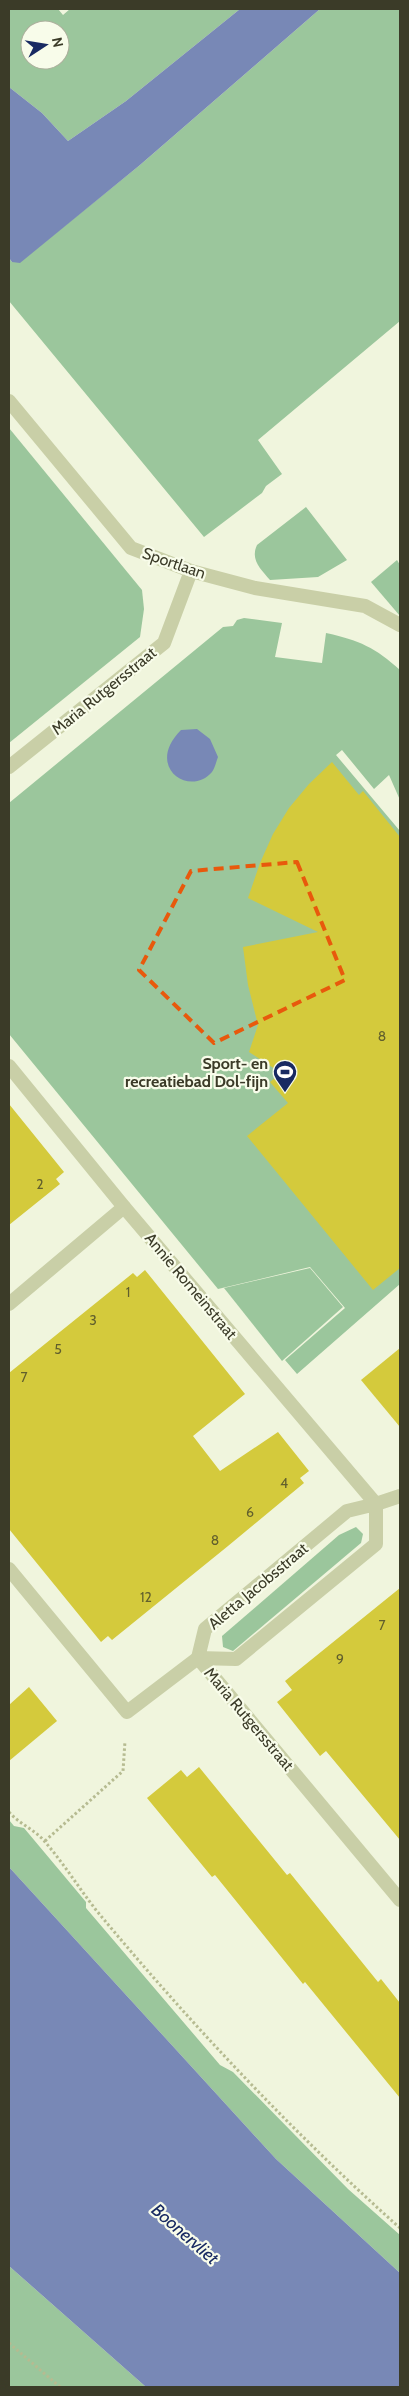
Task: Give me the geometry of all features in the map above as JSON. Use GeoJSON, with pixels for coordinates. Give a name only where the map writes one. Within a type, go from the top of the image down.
{"type":"FeatureCollection","features":[{"type":"Feature","properties":{"kind":"street","name":"Sportlaan"},"geometry":{"type":"LineString","coordinates":[[9,400],[131,548],[191,571],[255,588],[365,606],[400,625]]}},
{"type":"Feature","properties":{"kind":"street","name":"Maria Rutgersstraat"},"geometry":{"type":"LineString","coordinates":[[9,768],[164,643],[191,571]]}},
{"type":"Feature","properties":{"kind":"street","name":"Annie Romeinstraat"},"geometry":{"type":"LineString","coordinates":[[9,1066],[124,1207],[376,1504]]}},
{"type":"Feature","properties":{"kind":"street"},"geometry":{"type":"LineString","coordinates":[[9,1304],[124,1207]]}},
{"type":"Feature","properties":{"kind":"street","name":"Aletta Jacobsstraat"},"geometry":{"type":"LineString","coordinates":[[198,1658],[205,1629],[348,1511],[400,1496]]}},
{"type":"Feature","properties":{"kind":"street"},"geometry":{"type":"LineString","coordinates":[[198,1658],[236,1659],[376,1544],[376,1504]]}},
{"type":"Feature","properties":{"kind":"street","name":"Maria Rutgersstraat"},"geometry":{"type":"LineString","coordinates":[[9,1569],[127,1712],[198,1658],[400,1900]]}},
{"type":"Feature","properties":{"kind":"path"},"geometry":{"type":"LineString","coordinates":[[45,1841],[123,1772]]}},
{"type":"Feature","properties":{"kind":"path"},"geometry":{"type":"LineString","coordinates":[[9,1812],[16,1820],[45,1841],[96,1909],[209,2038],[337,2172],[400,2228]]}},
{"type":"Feature","properties":{"kind":"path"},"geometry":{"type":"LineString","coordinates":[[9,2344],[60,2387]]}},
{"type":"Feature","properties":{"kind":"highlighted area"},"geometry":{"type":"Polygon","coordinates":[[[297,862],[345,980],[214,1043],[139,970],[191,871],[297,862]]]}},
{"type":"Feature","properties":{"kind":"green space"},"geometry":{"type":"Polygon","coordinates":[[[9,9],[58,9],[63,15],[70,9],[240,9],[126,101],[68,141],[42,113],[9,87],[9,9]]]}},
{"type":"Feature","properties":{"kind":"green space"},"geometry":{"type":"Polygon","coordinates":[[[320,9],[400,9],[400,321],[258,440],[282,474],[266,486],[262,493],[204,537],[9,301],[9,258],[12,262],[20,262],[140,165],[320,9]]]}},
{"type":"Feature","properties":{"kind":"green space"},"geometry":{"type":"Polygon","coordinates":[[[9,428],[142,590],[144,609],[140,637],[9,743],[9,428]]]}},
{"type":"Feature","properties":{"kind":"green space"},"geometry":{"type":"Polygon","coordinates":[[[306,507],[347,560],[318,577],[270,580],[256,560],[255,550],[257,545],[306,507]]]}},
{"type":"Feature","properties":{"kind":"green space"},"geometry":{"type":"Polygon","coordinates":[[[397,560],[400,565],[400,616],[371,582],[397,560]]]}},
{"type":"Feature","properties":{"kind":"green space","name":"Sport- en recreatiebad Dol-fijn"},"geometry":{"type":"Polygon","coordinates":[[[244,618],[282,623],[275,657],[322,663],[326,633],[358,642],[375,650],[400,670],[400,800],[389,775],[374,789],[342,750],[336,755],[400,831],[400,1284],[297,1374],[285,1360],[345,1308],[310,1267],[218,1289],[9,1034],[9,803],[223,627],[233,626],[237,620],[244,618]]]}},
{"type":"Feature","properties":{"kind":"green space"},"geometry":{"type":"Polygon","coordinates":[[[310,1268],[343,1307],[282,1361],[224,1288],[310,1268]]]}},
{"type":"Feature","properties":{"kind":"green space"},"geometry":{"type":"Polygon","coordinates":[[[356,1527],[363,1534],[361,1543],[233,1651],[223,1647],[222,1636],[339,1535],[356,1527]]]}},
{"type":"Feature","properties":{"kind":"green space"},"geometry":{"type":"Polygon","coordinates":[[[9,1820],[14,1826],[24,1828],[86,1902],[86,1908],[220,2065],[233,2072],[348,2189],[400,2235],[400,2273],[276,2159],[9,1867],[9,1820]]]}},
{"type":"Feature","properties":{"kind":"green space"},"geometry":{"type":"Polygon","coordinates":[[[9,2266],[146,2387],[9,2387],[9,2266]]]}},
{"type":"Feature","properties":{"kind":"water"},"geometry":{"type":"Polygon","coordinates":[[[240,9],[320,9],[140,165],[20,263],[12,262],[9,258],[9,87],[42,113],[68,141],[126,101],[240,9]]]}},
{"type":"Feature","properties":{"kind":"water"},"geometry":{"type":"Polygon","coordinates":[[[197,729],[210,739],[218,757],[212,772],[203,779],[193,782],[183,780],[174,775],[169,766],[167,756],[171,743],[181,730],[197,729]]]}},
{"type":"Feature","properties":{"kind":"water","name":"Boonervliet"},"geometry":{"type":"Polygon","coordinates":[[[9,1867],[276,2159],[400,2273],[400,2387],[146,2387],[9,2266],[9,1867]]]}},
{"type":"Feature","properties":{"kind":"building"},"geometry":{"type":"Polygon","coordinates":[[[332,762],[359,795],[363,791],[400,837],[400,1268],[373,1290],[247,1136],[288,1103],[270,1082],[281,1073],[249,1052],[258,1025],[248,985],[243,947],[318,932],[248,898],[260,863],[273,834],[289,808],[309,784],[332,762]]]}},
{"type":"Feature","properties":{"kind":"building"},"geometry":{"type":"Polygon","coordinates":[[[9,1104],[64,1172],[56,1179],[60,1184],[9,1225],[9,1104]]]}},
{"type":"Feature","properties":{"kind":"building"},"geometry":{"type":"Polygon","coordinates":[[[145,1270],[245,1394],[193,1436],[220,1471],[278,1432],[309,1471],[300,1478],[304,1483],[228,1546],[112,1640],[108,1636],[101,1642],[9,1529],[9,1373],[133,1273],[137,1277],[145,1270]]]}},
{"type":"Feature","properties":{"kind":"building"},"geometry":{"type":"Polygon","coordinates":[[[400,1348],[400,1427],[361,1380],[400,1348]]]}},
{"type":"Feature","properties":{"kind":"building"},"geometry":{"type":"Polygon","coordinates":[[[400,1588],[400,1840],[326,1751],[320,1756],[277,1702],[292,1690],[285,1681],[400,1588]]]}},
{"type":"Feature","properties":{"kind":"building"},"geometry":{"type":"Polygon","coordinates":[[[29,1687],[57,1721],[9,1761],[9,1705],[29,1687]]]}},
{"type":"Feature","properties":{"kind":"building"},"geometry":{"type":"Polygon","coordinates":[[[199,1767],[287,1875],[290,1873],[378,1982],[381,1979],[400,2003],[400,2098],[305,1982],[303,1984],[215,1875],[212,1877],[147,1798],[181,1770],[187,1777],[199,1767]]]}},
{"type":"Feature","properties":{"kind":"place","name":"Sport- en recreatiebad Dol-fijn"},"geometry":{"type":"Point","coordinates":[285,1093]}}]}
